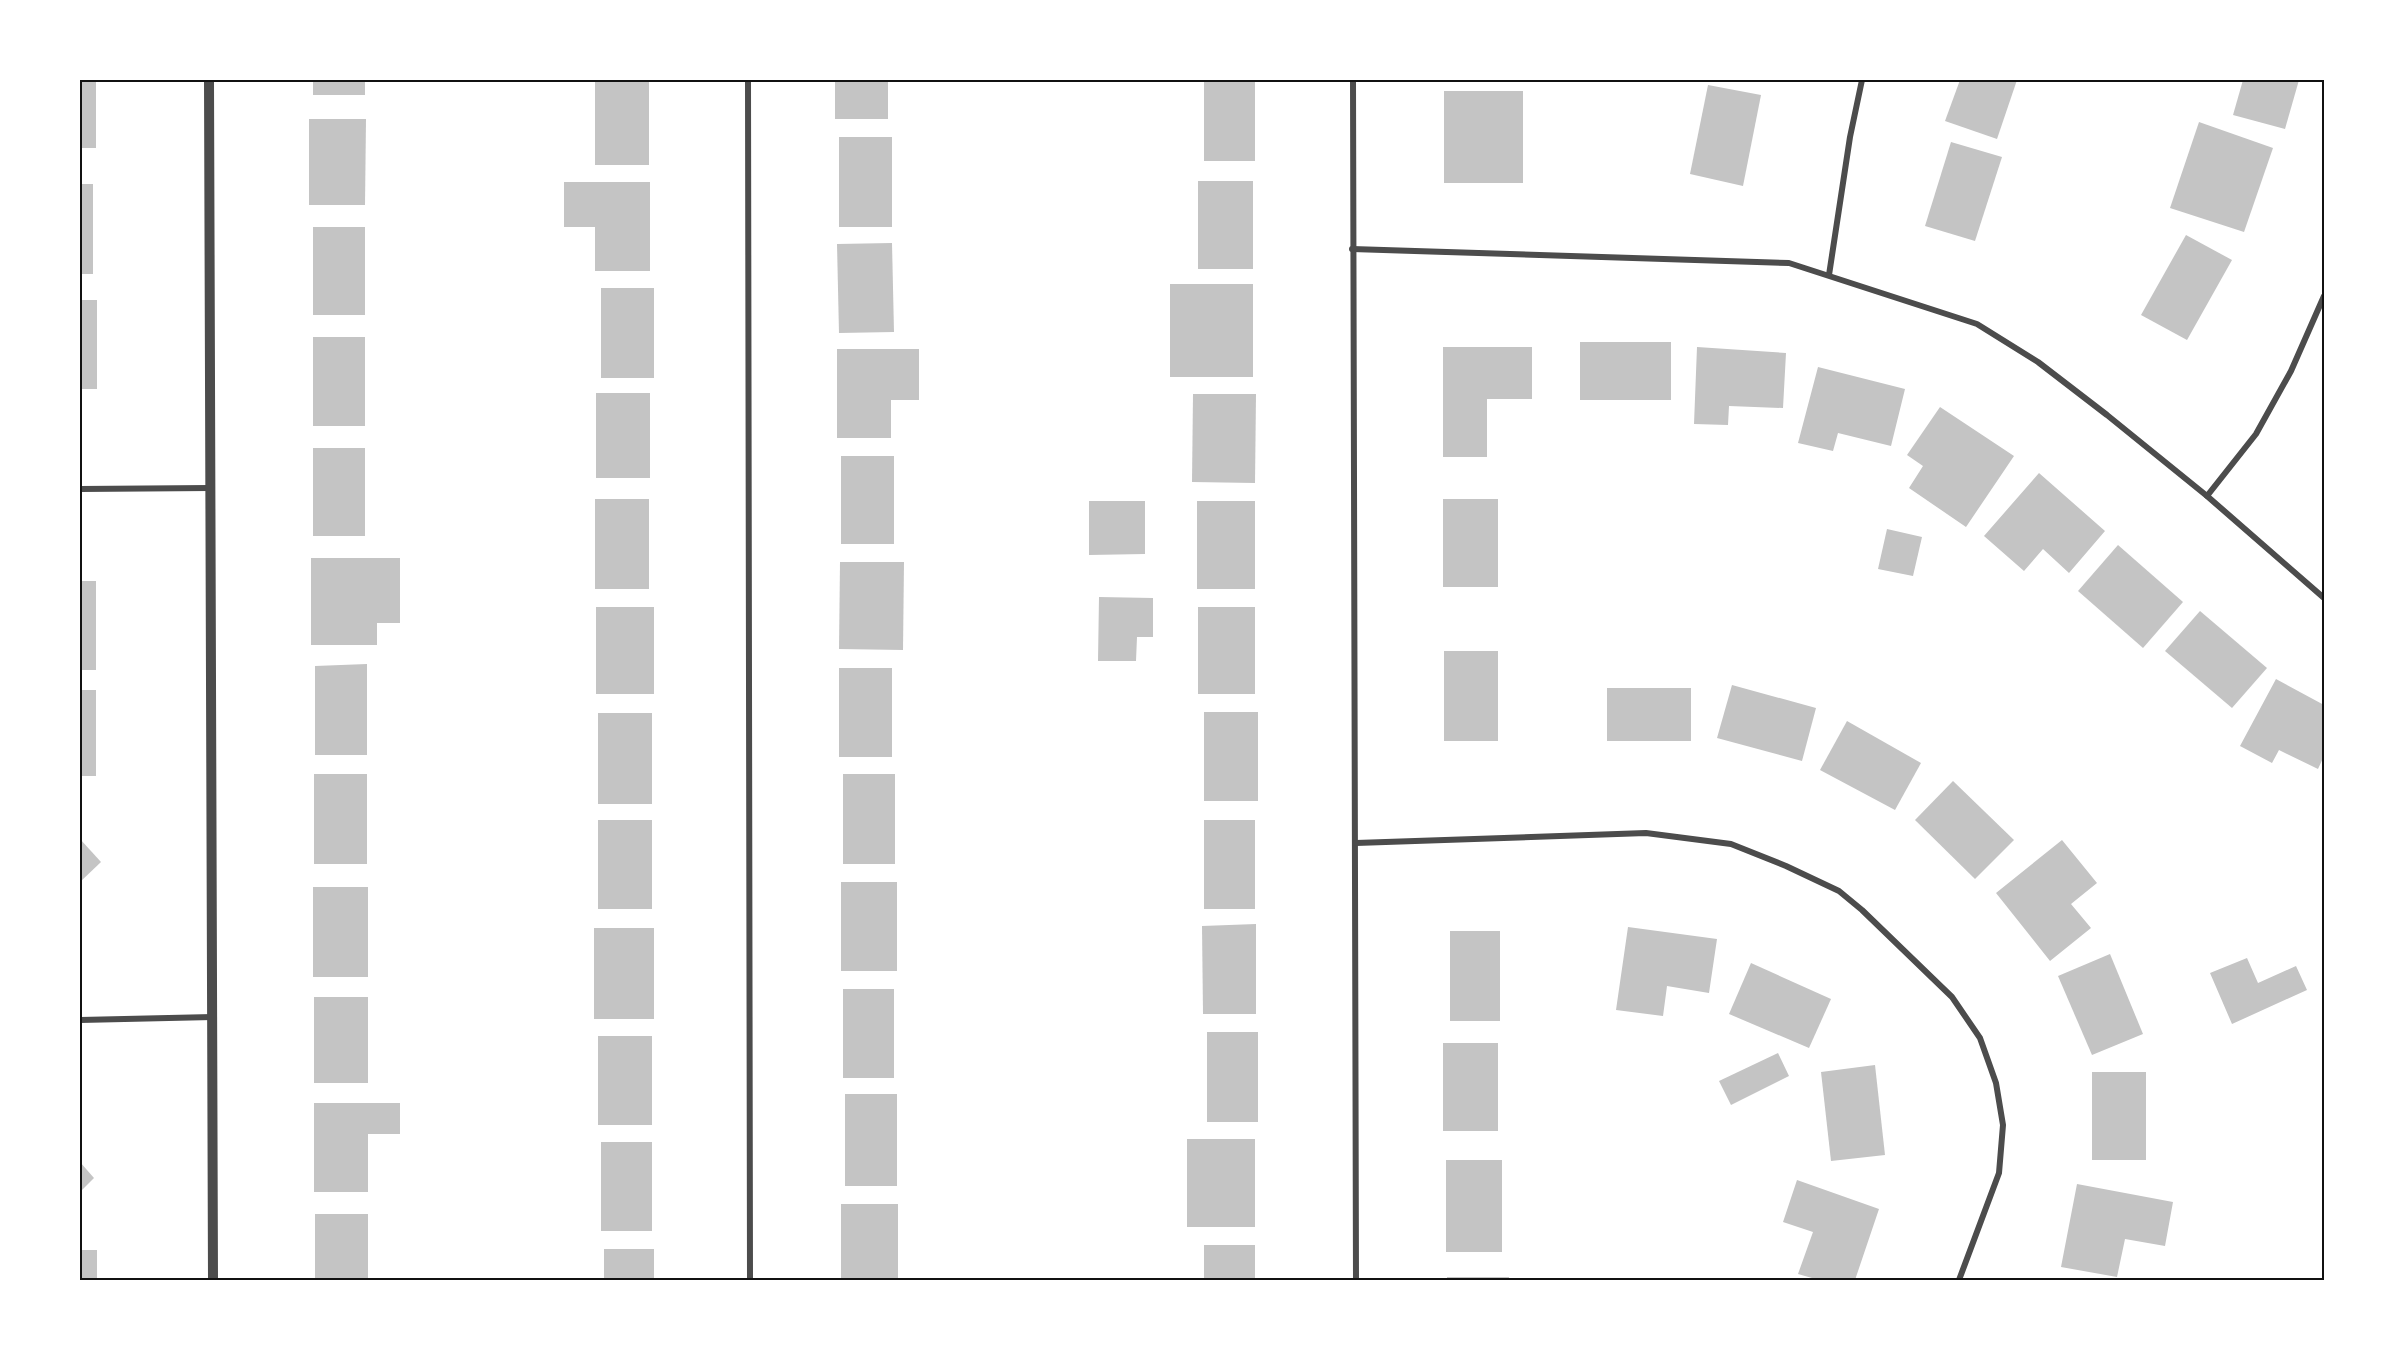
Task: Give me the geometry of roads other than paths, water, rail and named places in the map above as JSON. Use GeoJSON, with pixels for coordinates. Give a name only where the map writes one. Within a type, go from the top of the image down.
{"type":"FeatureCollection","features":[{"type":"Feature","properties":{"kind":"street"},"geometry":{"type":"LineString","coordinates":[[209,80],[213,1281]]}},
{"type":"Feature","properties":{"kind":"street"},"geometry":{"type":"LineString","coordinates":[[748,80],[750,1281]]}},
{"type":"Feature","properties":{"kind":"street"},"geometry":{"type":"LineString","coordinates":[[1353,80],[1356,1281]]}},
{"type":"Feature","properties":{"kind":"street"},"geometry":{"type":"LineString","coordinates":[[1829,275],[1850,137],[1862,80]]}},
{"type":"Feature","properties":{"kind":"street"},"geometry":{"type":"LineString","coordinates":[[1352,249],[1789,263],[1977,324],[2038,362],[2207,496],[2325,598]]}},
{"type":"Feature","properties":{"kind":"street"},"geometry":{"type":"LineString","coordinates":[[2207,496],[2256,434],[2291,371],[2325,296]]}},
{"type":"Feature","properties":{"kind":"street"},"geometry":{"type":"LineString","coordinates":[[80,489],[210,488]]}},
{"type":"Feature","properties":{"kind":"street"},"geometry":{"type":"LineString","coordinates":[[1356,843],[1646,833],[1731,844],[1839,891],[1862,910],[1952,997],[1980,1038],[1996,1083],[2003,1125],[1999,1173],[1959,1281]]}},
{"type":"Feature","properties":{"kind":"street"},"geometry":{"type":"LineString","coordinates":[[80,1020],[213,1017]]}}]}
